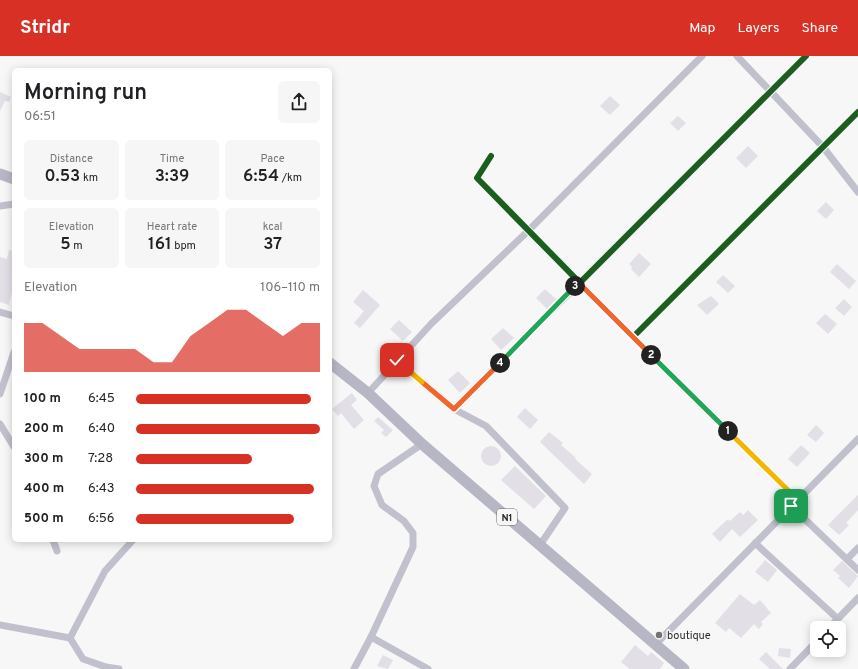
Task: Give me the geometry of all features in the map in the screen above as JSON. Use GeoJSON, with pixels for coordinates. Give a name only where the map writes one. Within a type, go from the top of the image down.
{"type":"FeatureCollection","features":[{"type":"Feature","properties":{"kind":"highway"},"geometry":{"type":"LineString","coordinates":[[0,174],[12,178]]}},
{"type":"Feature","properties":{"kind":"highway","name":"N1"},"geometry":{"type":"LineString","coordinates":[[332,365],[368,393],[422,444],[684,669]]}},
{"type":"Feature","properties":{"kind":"street"},"geometry":{"type":"LineString","coordinates":[[368,393],[431,324],[528,231],[702,56]]}},
{"type":"Feature","properties":{"kind":"street"},"geometry":{"type":"LineString","coordinates":[[737,56],[823,147],[858,192]]}},
{"type":"Feature","properties":{"kind":"street"},"geometry":{"type":"LineString","coordinates":[[454,409],[806,56]]}},
{"type":"Feature","properties":{"kind":"street"},"geometry":{"type":"LineString","coordinates":[[633,337],[858,112]]}},
{"type":"Feature","properties":{"kind":"street"},"geometry":{"type":"LineString","coordinates":[[491,156],[477,178],[579,283],[798,500]]}},
{"type":"Feature","properties":{"kind":"street"},"geometry":{"type":"LineString","coordinates":[[0,206],[12,204]]}},
{"type":"Feature","properties":{"kind":"street"},"geometry":{"type":"LineString","coordinates":[[0,312],[12,315]]}},
{"type":"Feature","properties":{"kind":"street"},"geometry":{"type":"LineString","coordinates":[[0,393],[12,358]]}},
{"type":"Feature","properties":{"kind":"street"},"geometry":{"type":"LineString","coordinates":[[397,360],[454,409],[486,426],[565,508],[540,545]]}},
{"type":"Feature","properties":{"kind":"street"},"geometry":{"type":"LineString","coordinates":[[0,424],[12,444]]}},
{"type":"Feature","properties":{"kind":"street"},"geometry":{"type":"LineString","coordinates":[[656,644],[858,439]]}},
{"type":"Feature","properties":{"kind":"street"},"geometry":{"type":"LineString","coordinates":[[356,668],[413,547],[413,533],[404,521],[382,505],[374,486],[378,474],[422,444]]}},
{"type":"Feature","properties":{"kind":"street"},"geometry":{"type":"LineString","coordinates":[[791,506],[858,570]]}},
{"type":"Feature","properties":{"kind":"street"},"geometry":{"type":"LineString","coordinates":[[54,542],[57,551]]}},
{"type":"Feature","properties":{"kind":"street"},"geometry":{"type":"LineString","coordinates":[[70,638],[104,571],[131,542]]}},
{"type":"Feature","properties":{"kind":"street"},"geometry":{"type":"LineString","coordinates":[[755,543],[838,619],[858,598]]}},
{"type":"Feature","properties":{"kind":"street"},"geometry":{"type":"LineString","coordinates":[[847,559],[858,548]]}},
{"type":"Feature","properties":{"kind":"street"},"geometry":{"type":"LineString","coordinates":[[0,625],[70,638],[83,659],[106,667],[119,669]]}},
{"type":"Feature","properties":{"kind":"street"},"geometry":{"type":"LineString","coordinates":[[371,637],[428,669]]}},
{"type":"Feature","properties":{"kind":"street"},"geometry":{"type":"LineString","coordinates":[[790,669],[810,648]]}},
{"type":"Feature","properties":{"kind":"building"},"geometry":{"type":"Polygon","coordinates":[[[0,92],[11,97],[9,102],[5,101],[0,111],[0,92]]]}},
{"type":"Feature","properties":{"kind":"building"},"geometry":{"type":"Polygon","coordinates":[[[610,96],[620,105],[610,115],[600,106],[610,96]]]}},
{"type":"Feature","properties":{"kind":"building"},"geometry":{"type":"Polygon","coordinates":[[[678,116],[686,123],[678,131],[670,123],[678,116]]]}},
{"type":"Feature","properties":{"kind":"building"},"geometry":{"type":"Polygon","coordinates":[[[748,146],[758,156],[746,168],[736,158],[748,146]]]}},
{"type":"Feature","properties":{"kind":"building"},"geometry":{"type":"Polygon","coordinates":[[[826,202],[834,210],[826,219],[817,211],[826,202]]]}},
{"type":"Feature","properties":{"kind":"building"},"geometry":{"type":"Polygon","coordinates":[[[9,250],[12,251],[12,292],[9,305],[0,302],[0,257],[7,259],[9,250]]]}},
{"type":"Feature","properties":{"kind":"building"},"geometry":{"type":"Polygon","coordinates":[[[639,253],[651,264],[639,277],[631,269],[632,267],[629,264],[639,253]]]}},
{"type":"Feature","properties":{"kind":"building"},"geometry":{"type":"Polygon","coordinates":[[[837,264],[856,281],[849,289],[830,272],[837,264]]]}},
{"type":"Feature","properties":{"kind":"building"},"geometry":{"type":"Polygon","coordinates":[[[723,275],[735,286],[728,293],[716,282],[723,275]]]}},
{"type":"Feature","properties":{"kind":"building"},"geometry":{"type":"Polygon","coordinates":[[[545,289],[556,299],[547,309],[536,298],[545,289]]]}},
{"type":"Feature","properties":{"kind":"building"},"geometry":{"type":"Polygon","coordinates":[[[363,290],[380,305],[360,328],[354,323],[364,311],[353,302],[363,290]]]}},
{"type":"Feature","properties":{"kind":"building"},"geometry":{"type":"Polygon","coordinates":[[[711,296],[719,304],[707,315],[697,305],[711,296]]]}},
{"type":"Feature","properties":{"kind":"building"},"geometry":{"type":"Polygon","coordinates":[[[844,299],[852,307],[844,316],[835,308],[844,299]]]}},
{"type":"Feature","properties":{"kind":"building"},"geometry":{"type":"Polygon","coordinates":[[[825,314],[837,324],[828,334],[816,323],[825,314]]]}},
{"type":"Feature","properties":{"kind":"building"},"geometry":{"type":"Polygon","coordinates":[[[399,320],[412,332],[403,341],[390,329],[399,320]]]}},
{"type":"Feature","properties":{"kind":"building"},"geometry":{"type":"Polygon","coordinates":[[[503,328],[514,338],[501,350],[491,339],[503,328]]]}},
{"type":"Feature","properties":{"kind":"building"},"geometry":{"type":"Polygon","coordinates":[[[458,371],[470,383],[460,393],[448,380],[458,371]]]}},
{"type":"Feature","properties":{"kind":"building"},"geometry":{"type":"Polygon","coordinates":[[[352,393],[357,400],[351,405],[364,420],[354,429],[341,413],[338,416],[332,409],[352,393]]]}},
{"type":"Feature","properties":{"kind":"building"},"geometry":{"type":"Polygon","coordinates":[[[525,408],[538,420],[530,429],[517,417],[525,408]]]}},
{"type":"Feature","properties":{"kind":"building"},"geometry":{"type":"Polygon","coordinates":[[[378,417],[393,430],[386,437],[381,433],[384,430],[374,421],[378,417]]]}},
{"type":"Feature","properties":{"kind":"building"},"geometry":{"type":"Polygon","coordinates":[[[816,425],[824,433],[816,442],[807,435],[816,425]]]}},
{"type":"Feature","properties":{"kind":"building"},"geometry":{"type":"Polygon","coordinates":[[[549,432],[563,443],[561,445],[592,474],[584,484],[540,442],[549,432]]]}},
{"type":"Feature","properties":{"kind":"building"},"geometry":{"type":"Polygon","coordinates":[[[801,445],[810,453],[797,467],[788,459],[801,445]]]}},
{"type":"Feature","properties":{"kind":"building"},"geometry":{"type":"Polygon","coordinates":[[[491,446],[498,449],[501,456],[498,463],[491,466],[484,463],[481,456],[484,449],[491,446]]]}},
{"type":"Feature","properties":{"kind":"building"},"geometry":{"type":"Polygon","coordinates":[[[515,466],[546,496],[534,509],[501,480],[515,466]]]}},
{"type":"Feature","properties":{"kind":"building"},"geometry":{"type":"Polygon","coordinates":[[[858,495],[858,510],[846,523],[849,525],[839,535],[828,525],[858,495]]]}},
{"type":"Feature","properties":{"kind":"building"},"geometry":{"type":"Polygon","coordinates":[[[748,510],[758,520],[740,537],[732,529],[720,542],[712,534],[728,519],[730,521],[740,512],[743,515],[748,510]]]}},
{"type":"Feature","properties":{"kind":"building"},"geometry":{"type":"Polygon","coordinates":[[[765,560],[777,570],[768,582],[755,572],[765,560]]]}},
{"type":"Feature","properties":{"kind":"building"},"geometry":{"type":"Polygon","coordinates":[[[842,561],[858,576],[849,588],[838,578],[840,576],[833,570],[842,561]]]}},
{"type":"Feature","properties":{"kind":"building"},"geometry":{"type":"Polygon","coordinates":[[[740,594],[754,605],[760,600],[771,613],[761,622],[763,624],[759,629],[754,624],[741,638],[729,628],[726,632],[715,623],[740,594]]]}},
{"type":"Feature","properties":{"kind":"building"},"geometry":{"type":"Polygon","coordinates":[[[635,645],[648,656],[651,652],[664,663],[660,669],[630,669],[621,662],[635,645]]]}},
{"type":"Feature","properties":{"kind":"building"},"geometry":{"type":"Polygon","coordinates":[[[779,648],[791,649],[790,658],[778,656],[779,648]]]}},
{"type":"Feature","properties":{"kind":"building"},"geometry":{"type":"Polygon","coordinates":[[[766,652],[783,669],[770,669],[759,659],[766,652]]]}},
{"type":"Feature","properties":{"kind":"building"},"geometry":{"type":"Polygon","coordinates":[[[383,655],[393,660],[388,669],[377,666],[383,655]]]}},
{"type":"Feature","properties":{"kind":"cycle path"},"geometry":{"type":"LineString","coordinates":[[454,409],[806,56]]}},
{"type":"Feature","properties":{"kind":"cycle path"},"geometry":{"type":"LineString","coordinates":[[491,156],[477,178],[633,337],[858,112]]}},
{"type":"Feature","properties":{"kind":"place","name":"boutique"},"geometry":{"type":"Point","coordinates":[659,635]}},
{"type":"Feature","properties":{"kind":"route"},"geometry":{"type":"LineString","coordinates":[[397,360],[454,409],[579,283],[798,500],[791,506]]}}]}
